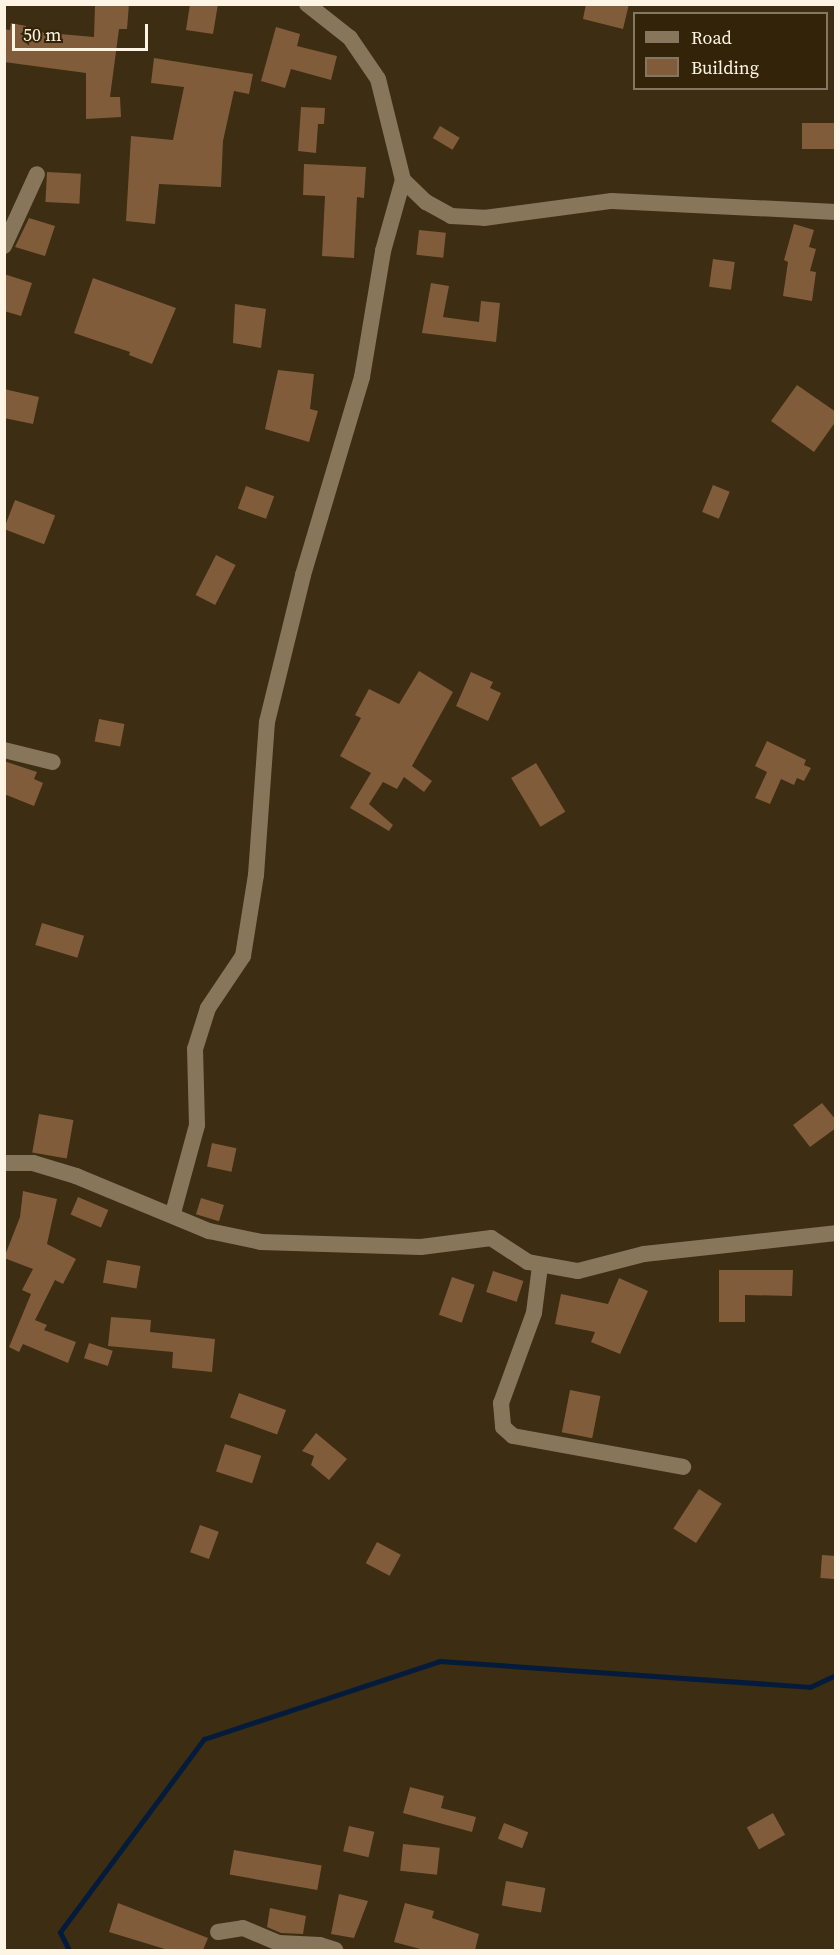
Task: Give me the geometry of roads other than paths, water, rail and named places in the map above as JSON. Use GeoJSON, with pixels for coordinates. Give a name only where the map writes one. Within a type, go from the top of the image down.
{"type":"FeatureCollection","features":[{"type":"Feature","properties":{"kind":"street"},"geometry":{"type":"LineString","coordinates":[[173,1214],[197,1125],[195,1049],[208,1008],[243,956],[256,875],[267,722],[303,575],[362,376],[383,251],[403,180],[378,79],[350,38],[307,4]]}},
{"type":"Feature","properties":{"kind":"street"},"geometry":{"type":"LineString","coordinates":[[4,246],[37,174]]}},
{"type":"Feature","properties":{"kind":"street"},"geometry":{"type":"LineString","coordinates":[[403,180],[426,202],[451,216],[484,218],[612,201],[836,212]]}},
{"type":"Feature","properties":{"kind":"street"},"geometry":{"type":"LineString","coordinates":[[4,750],[53,762]]}},
{"type":"Feature","properties":{"kind":"street"},"geometry":{"type":"LineString","coordinates":[[4,1163],[33,1163],[173,1214],[209,1231],[282,1244],[421,1246],[491,1238],[540,1266],[578,1271],[644,1254],[836,1233]]}},
{"type":"Feature","properties":{"kind":"street"},"geometry":{"type":"LineString","coordinates":[[540,1266],[534,1313],[501,1403],[503,1427],[513,1436],[683,1467]]}},
{"type":"Feature","properties":{"kind":"street"},"geometry":{"type":"LineString","coordinates":[[218,1932],[243,1928],[279,1943],[335,1950]]}},
{"type":"Feature","properties":{"kind":"waterway"},"geometry":{"type":"LineString","coordinates":[[69,1950],[60,1932],[204,1739],[440,1661],[810,1687],[836,1675]]}}]}
